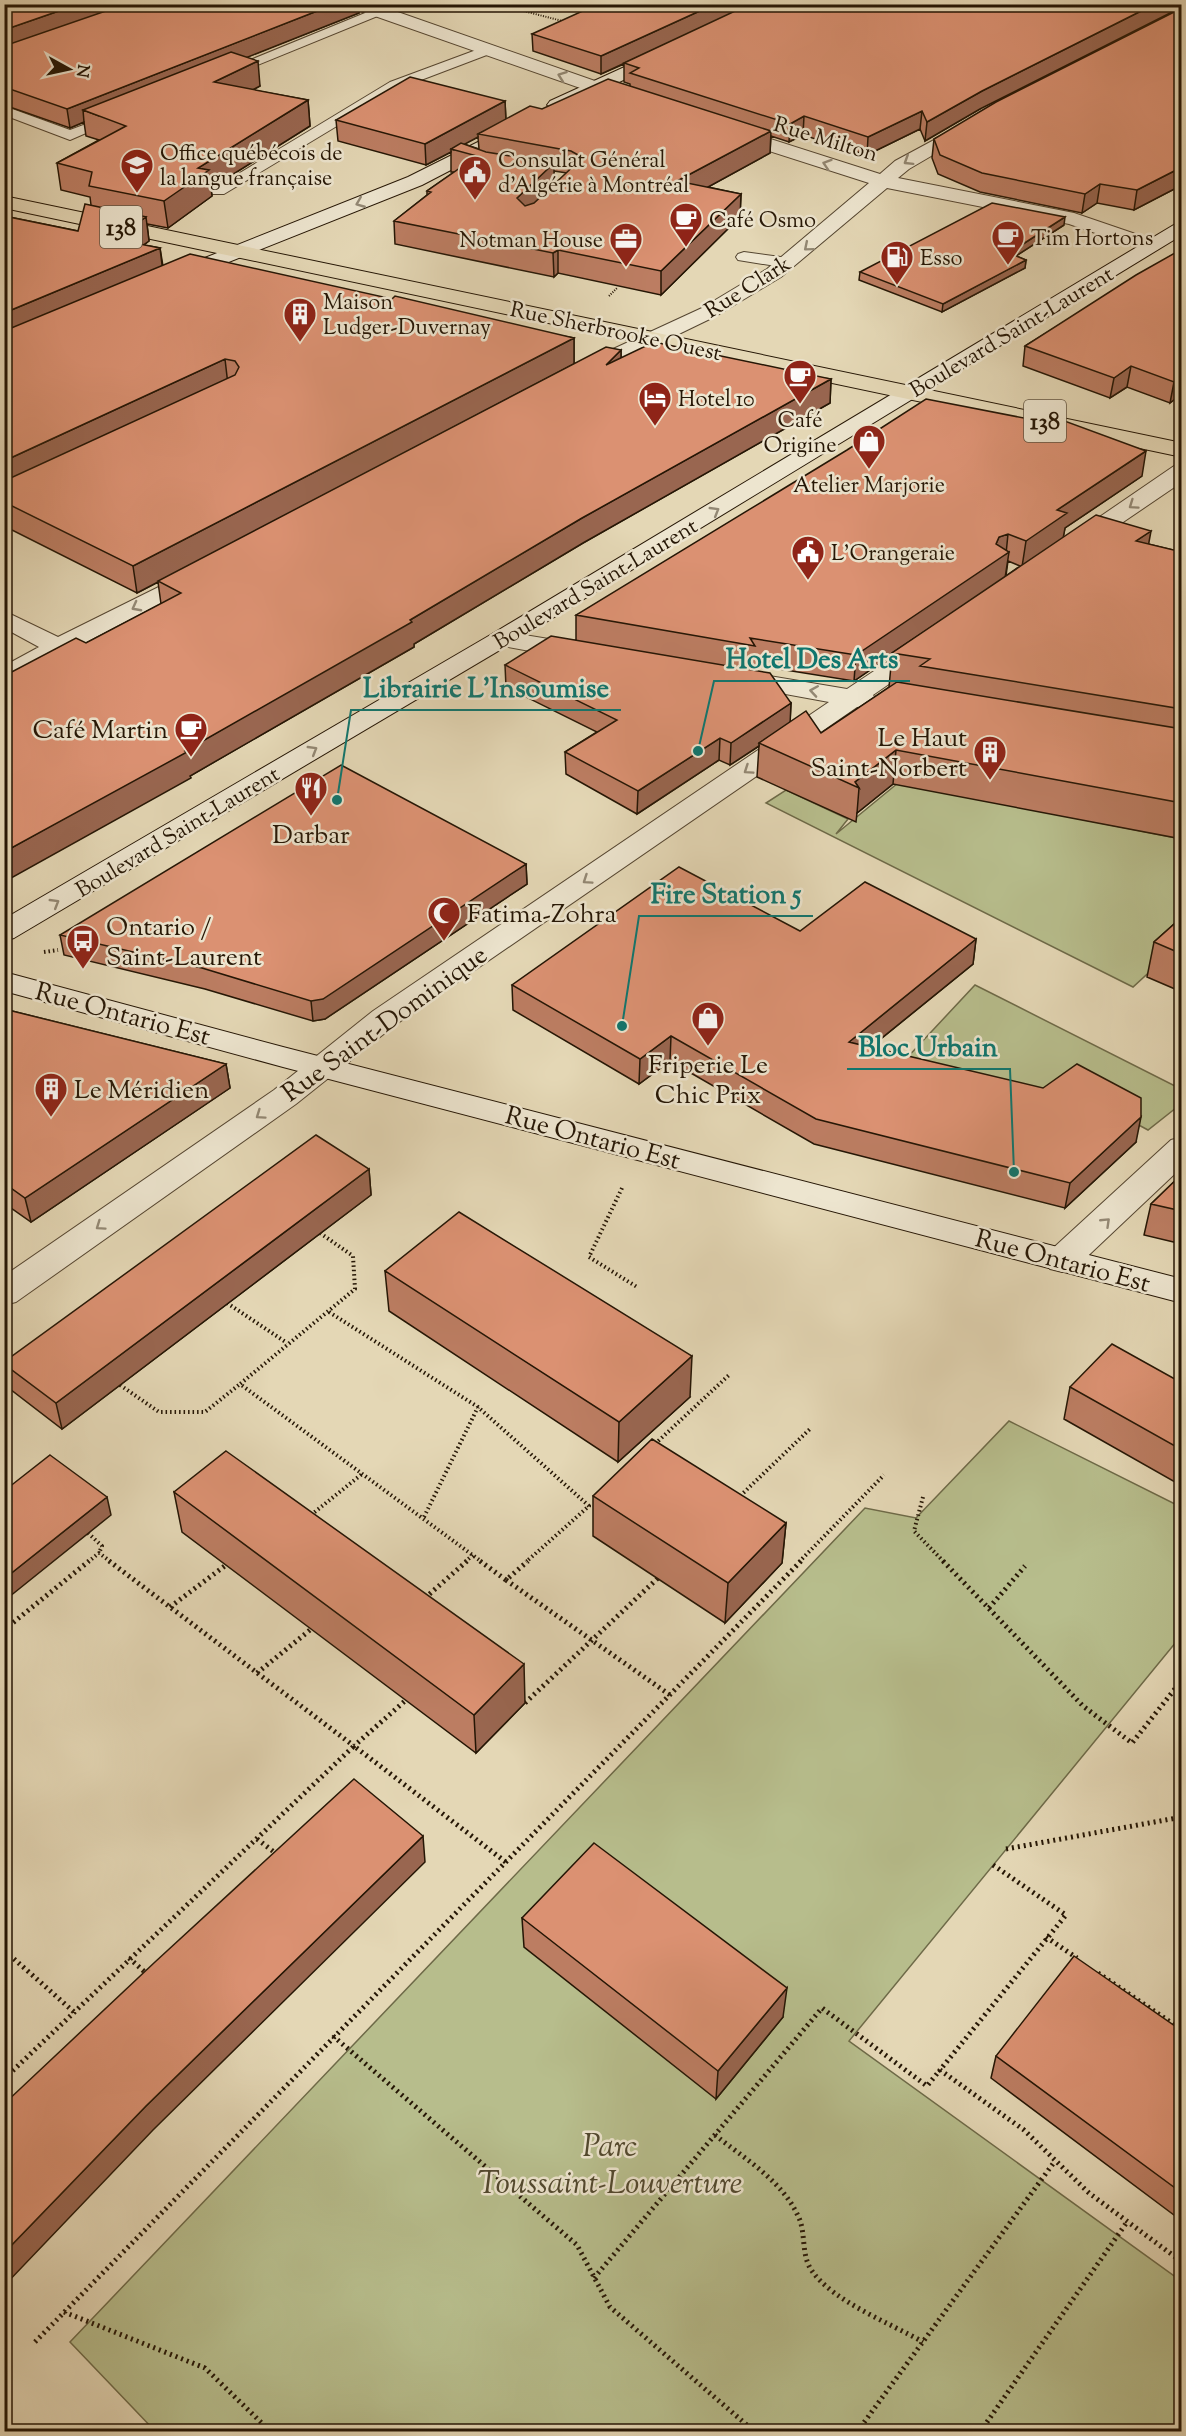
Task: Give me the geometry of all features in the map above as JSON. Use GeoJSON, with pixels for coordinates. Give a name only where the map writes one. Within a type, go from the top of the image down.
{"type":"FeatureCollection","features":[{"type":"Feature","properties":{"kind":"main road","name":"Rue Sherbrooke Ouest"},"geometry":{"type":"LineString","coordinates":[[4,202],[909,392]]}},
{"type":"Feature","properties":{"kind":"main road","name":"138"},"geometry":{"type":"LineString","coordinates":[[909,392],[1182,450]]}},
{"type":"Feature","properties":{"kind":"street"},"geometry":{"type":"LineString","coordinates":[[358,4],[645,105]]}},
{"type":"Feature","properties":{"kind":"street"},"geometry":{"type":"LineString","coordinates":[[539,115],[591,87],[681,46]]}},
{"type":"Feature","properties":{"kind":"street","name":"Rue Clark"},"geometry":{"type":"LineString","coordinates":[[558,385],[709,312],[788,263],[902,165],[987,115]]}},
{"type":"Feature","properties":{"kind":"street","name":"Rue Milton"},"geometry":{"type":"LineString","coordinates":[[709,126],[884,180],[1074,219],[1149,245]]}},
{"type":"Feature","properties":{"kind":"street"},"geometry":{"type":"LineString","coordinates":[[156,285],[415,181],[510,131]]}},
{"type":"Feature","properties":{"kind":"street","name":"Boulevard Saint-Laurent"},"geometry":{"type":"LineString","coordinates":[[4,932],[501,639],[1182,226]]}},
{"type":"Feature","properties":{"kind":"street"},"geometry":{"type":"LineString","coordinates":[[1055,558],[1182,471]]}},
{"type":"Feature","properties":{"kind":"street"},"geometry":{"type":"LineString","coordinates":[[4,676],[216,565]]}},
{"type":"Feature","properties":{"kind":"street"},"geometry":{"type":"LineString","coordinates":[[4,618],[59,648]]}},
{"type":"Feature","properties":{"kind":"street","name":"Rue Saint-Dominique"},"geometry":{"type":"LineString","coordinates":[[4,1293],[285,1097],[384,1018],[948,632]]}},
{"type":"Feature","properties":{"kind":"street"},"geometry":{"type":"LineString","coordinates":[[501,639],[604,656]]}},
{"type":"Feature","properties":{"kind":"street"},"geometry":{"type":"LineString","coordinates":[[709,674],[884,703]]}},
{"type":"Feature","properties":{"kind":"street","name":"Rue Ontario Est"},"geometry":{"type":"LineString","coordinates":[[4,981],[323,1067],[1182,1291]]}},
{"type":"Feature","properties":{"kind":"street"},"geometry":{"type":"LineString","coordinates":[[1062,1260],[1182,1149]]}},
{"type":"Feature","properties":{"kind":"lane"},"geometry":{"type":"LineString","coordinates":[[210,79],[401,4]]}},
{"type":"Feature","properties":{"kind":"lane"},"geometry":{"type":"LineString","coordinates":[[218,191],[395,85],[487,50]]}},
{"type":"Feature","properties":{"kind":"lane"},"geometry":{"type":"LineString","coordinates":[[4,110],[70,135],[135,109]]}},
{"type":"Feature","properties":{"kind":"lane"},"geometry":{"type":"LineString","coordinates":[[462,158],[481,165]]}},
{"type":"Feature","properties":{"kind":"lane"},"geometry":{"type":"LineString","coordinates":[[744,257],[788,263]]}},
{"type":"Feature","properties":{"kind":"path"},"geometry":{"type":"LineString","coordinates":[[497,4],[573,23]]}},
{"type":"Feature","properties":{"kind":"path"},"geometry":{"type":"LineString","coordinates":[[609,297],[617,288]]}},
{"type":"Feature","properties":{"kind":"path"},"geometry":{"type":"LineString","coordinates":[[44,952],[58,950]]}},
{"type":"Feature","properties":{"kind":"path"},"geometry":{"type":"LineString","coordinates":[[622,1188],[589,1257],[637,1287]]}},
{"type":"Feature","properties":{"kind":"path"},"geometry":{"type":"LineString","coordinates":[[120,1385],[159,1412],[205,1412],[355,1289],[353,1256],[320,1233]]}},
{"type":"Feature","properties":{"kind":"path"},"geometry":{"type":"LineString","coordinates":[[227,1303],[287,1343]]}},
{"type":"Feature","properties":{"kind":"path"},"geometry":{"type":"LineString","coordinates":[[329,1312],[478,1407],[589,1506]]}},
{"type":"Feature","properties":{"kind":"path"},"geometry":{"type":"LineString","coordinates":[[650,1449],[729,1375]]}},
{"type":"Feature","properties":{"kind":"path"},"geometry":{"type":"LineString","coordinates":[[240,1384],[424,1517],[506,1580],[670,1695]]}},
{"type":"Feature","properties":{"kind":"path"},"geometry":{"type":"LineString","coordinates":[[424,1517],[478,1407]]}},
{"type":"Feature","properties":{"kind":"path"},"geometry":{"type":"LineString","coordinates":[[731,1505],[812,1428]]}},
{"type":"Feature","properties":{"kind":"path"},"geometry":{"type":"LineString","coordinates":[[308,1518],[362,1474]]}},
{"type":"Feature","properties":{"kind":"path"},"geometry":{"type":"LineString","coordinates":[[35,2342],[333,2036],[507,1863],[884,1475]]}},
{"type":"Feature","properties":{"kind":"path"},"geometry":{"type":"LineString","coordinates":[[923,1497],[914,1532],[1083,1706],[1132,1743],[1182,1680]]}},
{"type":"Feature","properties":{"kind":"path"},"geometry":{"type":"LineString","coordinates":[[506,1580],[598,1498]]}},
{"type":"Feature","properties":{"kind":"path"},"geometry":{"type":"LineString","coordinates":[[4,1630],[99,1553],[102,1546],[88,1533]]}},
{"type":"Feature","properties":{"kind":"path"},"geometry":{"type":"LineString","coordinates":[[99,1553],[507,1863]]}},
{"type":"Feature","properties":{"kind":"path"},"geometry":{"type":"LineString","coordinates":[[421,1601],[474,1554]]}},
{"type":"Feature","properties":{"kind":"path"},"geometry":{"type":"LineString","coordinates":[[170,1607],[226,1565]]}},
{"type":"Feature","properties":{"kind":"path"},"geometry":{"type":"LineString","coordinates":[[989,1608],[1025,1566]]}},
{"type":"Feature","properties":{"kind":"path"},"geometry":{"type":"LineString","coordinates":[[525,1703],[658,1578]]}},
{"type":"Feature","properties":{"kind":"path"},"geometry":{"type":"LineString","coordinates":[[257,1673],[310,1630]]}},
{"type":"Feature","properties":{"kind":"path"},"geometry":{"type":"LineString","coordinates":[[4,2079],[129,1958],[406,1700]]}},
{"type":"Feature","properties":{"kind":"path"},"geometry":{"type":"LineString","coordinates":[[1006,1849],[1182,1817]]}},
{"type":"Feature","properties":{"kind":"path"},"geometry":{"type":"LineString","coordinates":[[257,1839],[283,1859]]}},
{"type":"Feature","properties":{"kind":"path"},"geometry":{"type":"LineString","coordinates":[[594,2278],[822,2008],[927,2086],[1066,1915],[993,1865]]}},
{"type":"Feature","properties":{"kind":"path"},"geometry":{"type":"LineString","coordinates":[[1046,1937],[1085,1964]]}},
{"type":"Feature","properties":{"kind":"path"},"geometry":{"type":"LineString","coordinates":[[4,1965],[13,1958],[74,2012]]}},
{"type":"Feature","properties":{"kind":"path"},"geometry":{"type":"LineString","coordinates":[[129,1958],[154,1980]]}},
{"type":"Feature","properties":{"kind":"path"},"geometry":{"type":"LineString","coordinates":[[1095,1970],[1182,2030]]}},
{"type":"Feature","properties":{"kind":"path"},"geometry":{"type":"LineString","coordinates":[[333,2036],[577,2245],[610,2307],[755,2432]]}},
{"type":"Feature","properties":{"kind":"path"},"geometry":{"type":"LineString","coordinates":[[940,2070],[1024,2130],[1089,2193],[1182,2262]]}},
{"type":"Feature","properties":{"kind":"path"},"geometry":{"type":"LineString","coordinates":[[715,2136],[775,2184],[790,2200],[800,2221],[809,2268],[822,2283],[923,2342]]}},
{"type":"Feature","properties":{"kind":"path"},"geometry":{"type":"LineString","coordinates":[[857,2432],[1055,2161]]}},
{"type":"Feature","properties":{"kind":"path"},"geometry":{"type":"LineString","coordinates":[[980,2432],[1127,2222]]}},
{"type":"Feature","properties":{"kind":"path"},"geometry":{"type":"LineString","coordinates":[[64,2312],[205,2368],[271,2432]]}},
{"type":"Feature","properties":{"kind":"green space"},"geometry":{"type":"Polygon","coordinates":[[[898,783],[1181,839],[1181,943],[1133,987],[766,803],[786,790],[848,819],[836,834],[898,783]]]}},
{"type":"Feature","properties":{"kind":"green space"},"geometry":{"type":"Polygon","coordinates":[[[975,985],[1181,1089],[1181,1104],[1148,1130],[1072,1089],[1038,1113],[889,1077],[975,985]]]}},
{"type":"Feature","properties":{"kind":"green space","name":"Parc Toussaint-Louverture"},"geometry":{"type":"Polygon","coordinates":[[[1009,1421],[1181,1507],[1181,1636],[849,2041],[1181,2281],[1181,2431],[155,2431],[70,2342],[865,1508],[916,1518],[1009,1421]]]}},
{"type":"Feature","properties":{"kind":"building"},"geometry":{"type":"Polygon","coordinates":[[[4,4],[79,4],[4,30],[4,4]]]}},
{"type":"Feature","properties":{"kind":"building"},"geometry":{"type":"Polygon","coordinates":[[[126,4],[335,4],[67,109],[4,87],[4,46],[126,4]]]}},
{"type":"Feature","properties":{"kind":"building"},"geometry":{"type":"Polygon","coordinates":[[[598,4],[715,4],[601,56],[532,34],[598,4]]]}},
{"type":"Feature","properties":{"kind":"building"},"geometry":{"type":"Polygon","coordinates":[[[750,4],[1155,4],[982,91],[927,122],[922,111],[868,137],[804,116],[790,124],[630,73],[639,68],[624,63],[750,4]]]}},
{"type":"Feature","properties":{"kind":"building"},"geometry":{"type":"Polygon","coordinates":[[[1182,8],[1182,167],[1137,190],[1100,184],[1085,194],[982,173],[940,155],[934,139],[996,102],[1182,8]]]}},
{"type":"Feature","properties":{"kind":"building"},"geometry":{"type":"Polygon","coordinates":[[[231,52],[258,61],[214,82],[308,100],[198,168],[209,170],[164,201],[89,186],[92,172],[57,163],[126,126],[83,110],[231,52]]]}},
{"type":"Feature","properties":{"kind":"building"},"geometry":{"type":"Polygon","coordinates":[[[410,77],[505,101],[425,144],[336,120],[410,77]]]}},
{"type":"Feature","properties":{"kind":"building"},"geometry":{"type":"Polygon","coordinates":[[[608,79],[771,131],[677,181],[741,194],[661,271],[558,250],[553,253],[394,221],[431,192],[427,191],[477,156],[451,149],[461,143],[486,152],[554,163],[517,198],[525,206],[534,203],[580,160],[580,156],[571,151],[478,134],[530,106],[542,109],[608,79]]]}},
{"type":"Feature","properties":{"kind":"building"},"geometry":{"type":"Polygon","coordinates":[[[992,203],[1065,217],[1009,253],[1026,260],[943,304],[860,272],[992,203]]]}},
{"type":"Feature","properties":{"kind":"building"},"geometry":{"type":"Polygon","coordinates":[[[85,204],[146,217],[115,239],[160,248],[4,313],[4,216],[78,231],[85,204]]]}},
{"type":"Feature","properties":{"kind":"building"},"geometry":{"type":"Polygon","coordinates":[[[1182,249],[1182,376],[1174,382],[1131,366],[1114,378],[1025,346],[1136,275],[1182,249]]]}},
{"type":"Feature","properties":{"kind":"building"},"geometry":{"type":"Polygon","coordinates":[[[190,254],[392,299],[395,296],[574,338],[133,566],[4,502],[4,481],[235,375],[239,367],[235,361],[225,359],[4,461],[4,331],[190,254]]]}},
{"type":"Feature","properties":{"kind":"building"},"geometry":{"type":"Polygon","coordinates":[[[654,342],[831,379],[582,518],[410,620],[412,622],[185,751],[187,752],[4,852],[4,676],[76,638],[86,643],[181,593],[158,581],[606,347],[621,350],[606,365],[654,342]]]}},
{"type":"Feature","properties":{"kind":"building"},"geometry":{"type":"Polygon","coordinates":[[[926,399],[1034,420],[1043,413],[1146,451],[1057,510],[1067,513],[1026,541],[1008,534],[999,537],[996,544],[1009,552],[856,655],[750,638],[755,646],[576,615],[847,450],[926,399]]]}},
{"type":"Feature","properties":{"kind":"building"},"geometry":{"type":"Polygon","coordinates":[[[1096,515],[1151,531],[1136,541],[1182,552],[1182,664],[1179,669],[1182,670],[1182,709],[920,666],[930,659],[892,653],[1096,515]]]}},
{"type":"Feature","properties":{"kind":"building"},"geometry":{"type":"Polygon","coordinates":[[[551,636],[770,673],[791,703],[731,743],[720,738],[638,791],[565,752],[617,720],[505,665],[551,636]]]}},
{"type":"Feature","properties":{"kind":"building"},"geometry":{"type":"Polygon","coordinates":[[[897,682],[1182,729],[1182,803],[896,750],[855,782],[859,788],[759,743],[806,711],[821,733],[897,682]]]}},
{"type":"Feature","properties":{"kind":"building"},"geometry":{"type":"Polygon","coordinates":[[[341,765],[526,864],[323,999],[311,1001],[202,968],[60,935],[341,765]]]}},
{"type":"Feature","properties":{"kind":"building"},"geometry":{"type":"Polygon","coordinates":[[[679,867],[800,931],[865,882],[976,939],[849,1042],[1043,1088],[1077,1064],[1141,1098],[1141,1117],[1070,1183],[816,1119],[671,1036],[640,1059],[512,985],[679,867]]]}},
{"type":"Feature","properties":{"kind":"building"},"geometry":{"type":"Polygon","coordinates":[[[1182,917],[1182,954],[1154,942],[1182,917]]]}},
{"type":"Feature","properties":{"kind":"building"},"geometry":{"type":"Polygon","coordinates":[[[4,1009],[226,1064],[25,1198],[4,1183],[4,1009]]]}},
{"type":"Feature","properties":{"kind":"building"},"geometry":{"type":"Polygon","coordinates":[[[316,1135],[369,1169],[56,1403],[4,1364],[4,1362],[316,1135]]]}},
{"type":"Feature","properties":{"kind":"building"},"geometry":{"type":"Polygon","coordinates":[[[1182,1174],[1182,1211],[1151,1204],[1182,1174]]]}},
{"type":"Feature","properties":{"kind":"building"},"geometry":{"type":"Polygon","coordinates":[[[459,1212],[692,1356],[619,1422],[385,1271],[459,1212]]]}},
{"type":"Feature","properties":{"kind":"building"},"geometry":{"type":"Polygon","coordinates":[[[1112,1344],[1182,1383],[1182,1450],[1070,1387],[1112,1344]]]}},
{"type":"Feature","properties":{"kind":"building"},"geometry":{"type":"Polygon","coordinates":[[[652,1439],[786,1523],[728,1583],[593,1496],[652,1439]]]}},
{"type":"Feature","properties":{"kind":"building"},"geometry":{"type":"Polygon","coordinates":[[[226,1451],[524,1664],[474,1715],[174,1492],[226,1451]]]}},
{"type":"Feature","properties":{"kind":"building"},"geometry":{"type":"Polygon","coordinates":[[[50,1455],[107,1497],[4,1579],[4,1491],[50,1455]]]}},
{"type":"Feature","properties":{"kind":"building"},"geometry":{"type":"Polygon","coordinates":[[[354,1779],[423,1836],[146,2106],[4,2253],[4,2104],[354,1779]]]}},
{"type":"Feature","properties":{"kind":"building"},"geometry":{"type":"Polygon","coordinates":[[[594,1843],[787,1988],[718,2071],[522,1918],[594,1843]]]}},
{"type":"Feature","properties":{"kind":"building"},"geometry":{"type":"Polygon","coordinates":[[[1074,1956],[1182,2031],[1182,2193],[996,2056],[1074,1956]]]}},
{"type":"Feature","properties":{"kind":"place","name":"Office québécois de la langue française"},"geometry":{"type":"Point","coordinates":[137,194]}},
{"type":"Feature","properties":{"kind":"place","name":"Consulat Général d'Algérie à Montréal"},"geometry":{"type":"Point","coordinates":[475,201]}},
{"type":"Feature","properties":{"kind":"place","name":"Café Osmo"},"geometry":{"type":"Point","coordinates":[686,248]}},
{"type":"Feature","properties":{"kind":"place","name":"Tim Hortons"},"geometry":{"type":"Point","coordinates":[1008,266]}},
{"type":"Feature","properties":{"kind":"place","name":"Notman House"},"geometry":{"type":"Point","coordinates":[626,268]}},
{"type":"Feature","properties":{"kind":"place","name":"Esso"},"geometry":{"type":"Point","coordinates":[897,286]}},
{"type":"Feature","properties":{"kind":"place","name":"Maison Ludger-Duvernay"},"geometry":{"type":"Point","coordinates":[300,343]}},
{"type":"Feature","properties":{"kind":"place","name":"Café Origine"},"geometry":{"type":"Point","coordinates":[800,405]}},
{"type":"Feature","properties":{"kind":"place","name":"Hotel 10"},"geometry":{"type":"Point","coordinates":[655,427]}},
{"type":"Feature","properties":{"kind":"place","name":"Atelier Marjorie"},"geometry":{"type":"Point","coordinates":[869,470]}},
{"type":"Feature","properties":{"kind":"place","name":"L’Orangeraie"},"geometry":{"type":"Point","coordinates":[808,581]}},
{"type":"Feature","properties":{"kind":"place","name":"Hotel Des Arts"},"geometry":{"type":"Point","coordinates":[698,751]}},
{"type":"Feature","properties":{"kind":"place","name":"Café Martin"},"geometry":{"type":"Point","coordinates":[191,758]}},
{"type":"Feature","properties":{"kind":"place","name":"Le Haut Saint-Norbert"},"geometry":{"type":"Point","coordinates":[990,781]}},
{"type":"Feature","properties":{"kind":"place","name":"Librairie L'Insoumise"},"geometry":{"type":"Point","coordinates":[337,800]}},
{"type":"Feature","properties":{"kind":"place","name":"Darbar"},"geometry":{"type":"Point","coordinates":[311,817]}},
{"type":"Feature","properties":{"kind":"place","name":"Fatima-Zohra"},"geometry":{"type":"Point","coordinates":[444,942]}},
{"type":"Feature","properties":{"kind":"place","name":"Ontario / Saint-Laurent"},"geometry":{"type":"Point","coordinates":[83,970]}},
{"type":"Feature","properties":{"kind":"place","name":"Fire Station 5"},"geometry":{"type":"Point","coordinates":[622,1026]}},
{"type":"Feature","properties":{"kind":"place","name":"Friperie Le Chic Prix"},"geometry":{"type":"Point","coordinates":[708,1047]}},
{"type":"Feature","properties":{"kind":"place","name":"Le Méridien"},"geometry":{"type":"Point","coordinates":[51,1118]}},
{"type":"Feature","properties":{"kind":"place","name":"Bloc Urbain"},"geometry":{"type":"Point","coordinates":[1014,1172]}}]}
